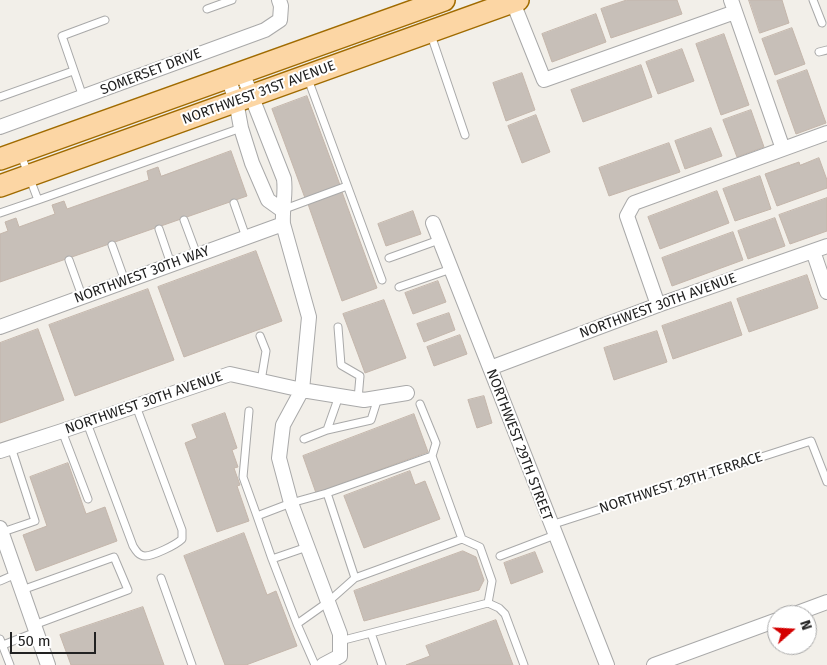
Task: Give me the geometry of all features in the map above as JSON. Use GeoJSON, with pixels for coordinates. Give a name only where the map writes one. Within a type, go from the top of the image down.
{"type":"FeatureCollection","features":[{"type":"Feature","properties":{"kind":"main road","name":"NORTHWEST 31ST AVENUE"},"geometry":{"type":"LineString","coordinates":[[0,159],[444,0]]}},
{"type":"Feature","properties":{"kind":"main road","name":"NORTHWEST 31ST AVENUE"},"geometry":{"type":"LineString","coordinates":[[0,186],[514,1]]}},
{"type":"Feature","properties":{"kind":"street","name":"SOMERSET DRIVE"},"geometry":{"type":"LineString","coordinates":[[0,127],[265,30],[280,20],[281,6],[279,0]]}},
{"type":"Feature","properties":{"kind":"street"},"geometry":{"type":"LineString","coordinates":[[514,1],[544,80],[733,6],[783,149]]}},
{"type":"Feature","properties":{"kind":"street"},"geometry":{"type":"LineString","coordinates":[[235,74],[243,98],[284,179],[286,190],[283,217],[309,317],[302,390],[283,425],[278,458],[291,503],[340,638],[340,656],[323,665]]}},
{"type":"Feature","properties":{"kind":"street"},"geometry":{"type":"LineString","coordinates":[[243,98],[240,128],[246,146],[268,200],[283,217]]}},
{"type":"Feature","properties":{"kind":"street"},"geometry":{"type":"LineString","coordinates":[[658,305],[628,216],[634,203],[827,133]]}},
{"type":"Feature","properties":{"kind":"street","name":"NORTHWEST 30TH WAY"},"geometry":{"type":"LineString","coordinates":[[0,327],[246,237],[283,217]]}},
{"type":"Feature","properties":{"kind":"street","name":"NORTHWEST 29TH STREET"},"geometry":{"type":"LineString","coordinates":[[433,224],[607,665]]}},
{"type":"Feature","properties":{"kind":"street","name":"NORTHWEST 30TH AVENUE"},"geometry":{"type":"LineString","coordinates":[[490,368],[658,305],[827,246]]}},
{"type":"Feature","properties":{"kind":"street"},"geometry":{"type":"LineString","coordinates":[[813,251],[827,292]]}},
{"type":"Feature","properties":{"kind":"street","name":"NORTHWEST 30TH AVENUE"},"geometry":{"type":"LineString","coordinates":[[5,449],[230,374],[302,390],[364,400],[408,393]]}},
{"type":"Feature","properties":{"kind":"street"},"geometry":{"type":"LineString","coordinates":[[1,532],[48,665]]}},
{"type":"Feature","properties":{"kind":"street"},"geometry":{"type":"LineString","coordinates":[[654,665],[767,624]]}},
{"type":"Feature","properties":{"kind":"lane"},"geometry":{"type":"LineString","coordinates":[[207,9],[232,0]]}},
{"type":"Feature","properties":{"kind":"lane"},"geometry":{"type":"LineString","coordinates":[[813,0],[825,22]]}},
{"type":"Feature","properties":{"kind":"lane"},"geometry":{"type":"LineString","coordinates":[[82,97],[62,36],[105,20]]}},
{"type":"Feature","properties":{"kind":"lane"},"geometry":{"type":"LineString","coordinates":[[430,32],[465,135]]}},
{"type":"Feature","properties":{"kind":"lane"},"geometry":{"type":"LineString","coordinates":[[819,52],[827,50]]}},
{"type":"Feature","properties":{"kind":"lane"},"geometry":{"type":"LineString","coordinates":[[0,98],[73,71]]}},
{"type":"Feature","properties":{"kind":"lane"},"geometry":{"type":"LineString","coordinates":[[307,76],[382,280]]}},
{"type":"Feature","properties":{"kind":"lane"},"geometry":{"type":"LineString","coordinates":[[0,213],[240,128]]}},
{"type":"Feature","properties":{"kind":"lane"},"geometry":{"type":"LineString","coordinates":[[20,152],[38,200]]}},
{"type":"Feature","properties":{"kind":"lane"},"geometry":{"type":"LineString","coordinates":[[283,217],[347,186]]}},
{"type":"Feature","properties":{"kind":"lane"},"geometry":{"type":"LineString","coordinates":[[234,203],[246,237]]}},
{"type":"Feature","properties":{"kind":"lane"},"geometry":{"type":"LineString","coordinates":[[184,220],[197,255]]}},
{"type":"Feature","properties":{"kind":"lane"},"geometry":{"type":"LineString","coordinates":[[159,229],[171,264]]}},
{"type":"Feature","properties":{"kind":"lane"},"geometry":{"type":"LineString","coordinates":[[389,258],[440,240]]}},
{"type":"Feature","properties":{"kind":"lane"},"geometry":{"type":"LineString","coordinates":[[112,245],[125,281]]}},
{"type":"Feature","properties":{"kind":"lane"},"geometry":{"type":"LineString","coordinates":[[69,260],[82,296]]}},
{"type":"Feature","properties":{"kind":"lane"},"geometry":{"type":"LineString","coordinates":[[399,287],[451,269]]}},
{"type":"Feature","properties":{"kind":"lane"},"geometry":{"type":"LineString","coordinates":[[338,327],[341,365],[360,376],[358,399]]}},
{"type":"Feature","properties":{"kind":"lane"},"geometry":{"type":"LineString","coordinates":[[260,336],[266,351],[262,381]]}},
{"type":"Feature","properties":{"kind":"lane"},"geometry":{"type":"LineString","coordinates":[[328,430],[339,396]]}},
{"type":"Feature","properties":{"kind":"lane"},"geometry":{"type":"LineString","coordinates":[[304,439],[328,430],[371,420],[378,398]]}},
{"type":"Feature","properties":{"kind":"lane"},"geometry":{"type":"LineString","coordinates":[[420,404],[436,442],[432,456],[462,539]]}},
{"type":"Feature","properties":{"kind":"lane"},"geometry":{"type":"LineString","coordinates":[[87,423],[133,546],[139,554],[145,556],[176,546],[182,539],[182,530],[136,406]]}},
{"type":"Feature","properties":{"kind":"lane"},"geometry":{"type":"LineString","coordinates":[[249,411],[243,478],[272,560],[315,665]]}},
{"type":"Feature","properties":{"kind":"lane"},"geometry":{"type":"LineString","coordinates":[[62,431],[88,499]]}},
{"type":"Feature","properties":{"kind":"lane","name":"NORTHWEST 29TH TERRACE"},"geometry":{"type":"LineString","coordinates":[[500,556],[553,530],[811,441],[827,482]]}},
{"type":"Feature","properties":{"kind":"lane"},"geometry":{"type":"LineString","coordinates":[[1,532],[35,521],[5,449]]}},
{"type":"Feature","properties":{"kind":"lane"},"geometry":{"type":"LineString","coordinates":[[257,516],[432,456]]}},
{"type":"Feature","properties":{"kind":"lane"},"geometry":{"type":"LineString","coordinates":[[327,493],[355,578]]}},
{"type":"Feature","properties":{"kind":"lane"},"geometry":{"type":"LineString","coordinates":[[297,624],[328,602],[355,578],[462,539],[480,546],[492,580],[488,603]]}},
{"type":"Feature","properties":{"kind":"lane"},"geometry":{"type":"LineString","coordinates":[[272,560],[307,547]]}},
{"type":"Feature","properties":{"kind":"lane"},"geometry":{"type":"LineString","coordinates":[[10,665],[1,642],[128,590],[114,557],[22,590]]}},
{"type":"Feature","properties":{"kind":"lane"},"geometry":{"type":"LineString","coordinates":[[0,581],[16,574]]}},
{"type":"Feature","properties":{"kind":"lane"},"geometry":{"type":"LineString","coordinates":[[160,578],[192,665]]}},
{"type":"Feature","properties":{"kind":"lane"},"geometry":{"type":"LineString","coordinates":[[340,638],[371,633],[488,603],[499,608],[505,614],[524,665]]}},
{"type":"Feature","properties":{"kind":"lane"},"geometry":{"type":"LineString","coordinates":[[371,633],[382,665]]}},
{"type":"Feature","properties":{"kind":"building"},"geometry":{"type":"Polygon","coordinates":[[[627,0],[677,0],[682,14],[611,38],[601,9],[627,0]]]}},
{"type":"Feature","properties":{"kind":"building"},"geometry":{"type":"Polygon","coordinates":[[[749,0],[782,0],[789,23],[760,33],[749,0]]]}},
{"type":"Feature","properties":{"kind":"building"},"geometry":{"type":"Polygon","coordinates":[[[596,14],[606,42],[552,62],[542,34],[596,14]]]}},
{"type":"Feature","properties":{"kind":"building"},"geometry":{"type":"Polygon","coordinates":[[[792,28],[805,64],[775,75],[762,39],[792,28]]]}},
{"type":"Feature","properties":{"kind":"building"},"geometry":{"type":"Polygon","coordinates":[[[724,34],[749,105],[721,115],[696,44],[724,34]]]}},
{"type":"Feature","properties":{"kind":"building"},"geometry":{"type":"Polygon","coordinates":[[[682,49],[694,81],[658,94],[646,62],[682,49]]]}},
{"type":"Feature","properties":{"kind":"building"},"geometry":{"type":"Polygon","coordinates":[[[641,65],[652,97],[583,122],[571,90],[641,65]]]}},
{"type":"Feature","properties":{"kind":"building"},"geometry":{"type":"Polygon","coordinates":[[[807,70],[826,123],[796,134],[777,81],[807,70]]]}},
{"type":"Feature","properties":{"kind":"building"},"geometry":{"type":"Polygon","coordinates":[[[522,73],[535,110],[506,121],[493,83],[522,73]]]}},
{"type":"Feature","properties":{"kind":"building"},"geometry":{"type":"Polygon","coordinates":[[[307,96],[340,185],[305,198],[272,109],[307,96]]]}},
{"type":"Feature","properties":{"kind":"building"},"geometry":{"type":"Polygon","coordinates":[[[751,110],[764,147],[737,157],[723,120],[751,110]]]}},
{"type":"Feature","properties":{"kind":"building"},"geometry":{"type":"Polygon","coordinates":[[[536,115],[550,152],[522,163],[508,126],[536,115]]]}},
{"type":"Feature","properties":{"kind":"building"},"geometry":{"type":"Polygon","coordinates":[[[711,128],[722,156],[685,169],[675,141],[711,128]]]}},
{"type":"Feature","properties":{"kind":"building"},"geometry":{"type":"Polygon","coordinates":[[[669,143],[680,172],[609,196],[599,168],[669,143]]]}},
{"type":"Feature","properties":{"kind":"building"},"geometry":{"type":"Polygon","coordinates":[[[231,151],[247,196],[0,282],[0,234],[8,231],[5,222],[16,218],[19,227],[55,214],[52,205],[64,201],[67,209],[149,180],[147,171],[158,167],[161,176],[231,151]]]}},
{"type":"Feature","properties":{"kind":"building"},"geometry":{"type":"Polygon","coordinates":[[[819,158],[827,180],[827,188],[777,206],[765,174],[799,162],[800,165],[819,158]]]}},
{"type":"Feature","properties":{"kind":"building"},"geometry":{"type":"Polygon","coordinates":[[[760,176],[771,209],[735,221],[723,189],[760,176]]]}},
{"type":"Feature","properties":{"kind":"building"},"geometry":{"type":"Polygon","coordinates":[[[717,191],[729,223],[660,249],[648,217],[717,191]]]}},
{"type":"Feature","properties":{"kind":"building"},"geometry":{"type":"Polygon","coordinates":[[[342,192],[377,288],[342,301],[308,204],[342,192]]]}},
{"type":"Feature","properties":{"kind":"building"},"geometry":{"type":"Polygon","coordinates":[[[827,198],[827,231],[790,244],[779,215],[827,198]]]}},
{"type":"Feature","properties":{"kind":"building"},"geometry":{"type":"Polygon","coordinates":[[[413,211],[421,234],[386,246],[378,224],[413,211]]]}},
{"type":"Feature","properties":{"kind":"building"},"geometry":{"type":"Polygon","coordinates":[[[775,218],[785,246],[748,259],[738,231],[775,218]]]}},
{"type":"Feature","properties":{"kind":"building"},"geometry":{"type":"Polygon","coordinates":[[[733,232],[743,260],[672,286],[662,258],[733,232]]]}},
{"type":"Feature","properties":{"kind":"building"},"geometry":{"type":"Polygon","coordinates":[[[256,251],[282,321],[184,357],[158,287],[256,251]]]}},
{"type":"Feature","properties":{"kind":"building"},"geometry":{"type":"Polygon","coordinates":[[[807,275],[818,308],[749,332],[737,299],[807,275]]]}},
{"type":"Feature","properties":{"kind":"building"},"geometry":{"type":"Polygon","coordinates":[[[438,281],[446,302],[413,314],[405,293],[438,281]]]}},
{"type":"Feature","properties":{"kind":"building"},"geometry":{"type":"Polygon","coordinates":[[[148,289],[174,360],[75,396],[49,325],[148,289]]]}},
{"type":"Feature","properties":{"kind":"building"},"geometry":{"type":"Polygon","coordinates":[[[384,300],[406,358],[365,373],[343,314],[384,300]]]}},
{"type":"Feature","properties":{"kind":"building"},"geometry":{"type":"Polygon","coordinates":[[[731,302],[742,335],[673,359],[662,326],[731,302]]]}},
{"type":"Feature","properties":{"kind":"building"},"geometry":{"type":"Polygon","coordinates":[[[449,313],[455,330],[424,342],[417,324],[449,313]]]}},
{"type":"Feature","properties":{"kind":"building"},"geometry":{"type":"Polygon","coordinates":[[[38,329],[64,400],[0,423],[0,343],[38,329]]]}},
{"type":"Feature","properties":{"kind":"building"},"geometry":{"type":"Polygon","coordinates":[[[657,331],[667,362],[614,380],[604,348],[657,331]]]}},
{"type":"Feature","properties":{"kind":"building"},"geometry":{"type":"Polygon","coordinates":[[[460,335],[467,354],[434,366],[427,347],[460,335]]]}},
{"type":"Feature","properties":{"kind":"building"},"geometry":{"type":"Polygon","coordinates":[[[484,396],[492,423],[477,428],[468,400],[484,396]]]}},
{"type":"Feature","properties":{"kind":"building"},"geometry":{"type":"Polygon","coordinates":[[[225,413],[237,448],[232,450],[238,467],[234,468],[240,485],[237,486],[249,521],[217,532],[185,443],[197,438],[192,425],[225,413]]]}},
{"type":"Feature","properties":{"kind":"building"},"geometry":{"type":"Polygon","coordinates":[[[414,414],[428,452],[316,493],[303,456],[414,414]]]}},
{"type":"Feature","properties":{"kind":"building"},"geometry":{"type":"Polygon","coordinates":[[[68,463],[86,514],[105,507],[117,541],[36,571],[23,535],[47,526],[30,477],[68,463]]]}},
{"type":"Feature","properties":{"kind":"building"},"geometry":{"type":"Polygon","coordinates":[[[410,471],[415,485],[425,481],[440,519],[364,548],[344,496],[410,471]]]}},
{"type":"Feature","properties":{"kind":"building"},"geometry":{"type":"Polygon","coordinates":[[[244,533],[267,595],[276,591],[297,646],[246,665],[225,665],[184,556],[244,533]]]}},
{"type":"Feature","properties":{"kind":"building"},"geometry":{"type":"Polygon","coordinates":[[[463,551],[476,557],[484,580],[479,590],[364,621],[354,591],[463,551]]]}},
{"type":"Feature","properties":{"kind":"building"},"geometry":{"type":"Polygon","coordinates":[[[535,552],[543,572],[511,584],[504,563],[535,552]]]}},
{"type":"Feature","properties":{"kind":"building"},"geometry":{"type":"Polygon","coordinates":[[[143,607],[164,665],[71,665],[60,635],[143,607]]]}},
{"type":"Feature","properties":{"kind":"building"},"geometry":{"type":"Polygon","coordinates":[[[496,620],[513,665],[406,665],[430,656],[426,646],[496,620]]]}}]}
